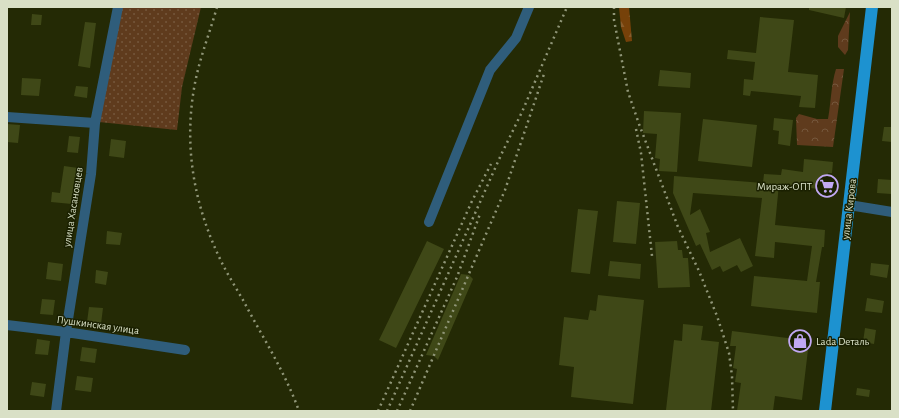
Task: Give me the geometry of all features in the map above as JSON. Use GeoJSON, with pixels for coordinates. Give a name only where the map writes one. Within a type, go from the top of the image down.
{"type":"FeatureCollection","features":[{"type":"Feature","properties":{"kind":"main road","name":"улица Кирова"},"geometry":{"type":"LineString","coordinates":[[825,411],[872,7]]}},
{"type":"Feature","properties":{"kind":"street","name":"улица Хасановцев"},"geometry":{"type":"LineString","coordinates":[[56,411],[66,332],[91,174],[95,123],[118,7]]}},
{"type":"Feature","properties":{"kind":"street"},"geometry":{"type":"LineString","coordinates":[[429,222],[490,70],[516,38],[529,7]]}},
{"type":"Feature","properties":{"kind":"street"},"geometry":{"type":"LineString","coordinates":[[7,117],[95,123]]}},
{"type":"Feature","properties":{"kind":"street"},"geometry":{"type":"LineString","coordinates":[[849,205],[892,212]]}},
{"type":"Feature","properties":{"kind":"street","name":"Пушкинская улица"},"geometry":{"type":"LineString","coordinates":[[7,325],[66,332],[185,350]]}},
{"type":"Feature","properties":{"kind":"green space"},"geometry":{"type":"Polygon","coordinates":[[[119,7],[201,7],[182,87],[177,130],[99,122],[119,7]]]}},
{"type":"Feature","properties":{"kind":"green space"},"geometry":{"type":"Polygon","coordinates":[[[619,7],[629,7],[632,41],[626,42],[621,27],[619,7]]]}},
{"type":"Feature","properties":{"kind":"green space"},"geometry":{"type":"Polygon","coordinates":[[[850,12],[848,50],[845,55],[838,47],[838,36],[850,12]]]}},
{"type":"Feature","properties":{"kind":"green space"},"geometry":{"type":"Polygon","coordinates":[[[836,69],[844,69],[833,147],[797,145],[796,118],[799,114],[817,119],[828,119],[836,69]]]}},
{"type":"Feature","properties":{"kind":"building"},"geometry":{"type":"Polygon","coordinates":[[[809,7],[846,7],[844,18],[809,10],[809,7]]]}},
{"type":"Feature","properties":{"kind":"building"},"geometry":{"type":"Polygon","coordinates":[[[32,14],[42,15],[41,25],[31,25],[32,14]]]}},
{"type":"Feature","properties":{"kind":"building"},"geometry":{"type":"Polygon","coordinates":[[[760,17],[794,20],[788,72],[818,75],[815,108],[799,107],[801,96],[751,91],[750,96],[743,95],[744,79],[753,80],[755,62],[727,59],[728,50],[756,53],[760,17]]]}},
{"type":"Feature","properties":{"kind":"building"},"geometry":{"type":"Polygon","coordinates":[[[85,22],[96,23],[90,68],[78,66],[85,22]]]}},
{"type":"Feature","properties":{"kind":"building"},"geometry":{"type":"Polygon","coordinates":[[[660,70],[691,73],[690,88],[658,86],[660,70]]]}},
{"type":"Feature","properties":{"kind":"building"},"geometry":{"type":"Polygon","coordinates":[[[22,78],[41,79],[39,96],[21,95],[22,78]]]}},
{"type":"Feature","properties":{"kind":"building"},"geometry":{"type":"Polygon","coordinates":[[[76,86],[88,87],[87,98],[74,96],[76,86]]]}},
{"type":"Feature","properties":{"kind":"building"},"geometry":{"type":"Polygon","coordinates":[[[644,111],[681,113],[677,172],[659,171],[660,159],[655,158],[657,134],[643,133],[644,111]]]}},
{"type":"Feature","properties":{"kind":"building"},"geometry":{"type":"Polygon","coordinates":[[[774,118],[793,120],[790,146],[778,144],[779,131],[773,130],[774,118]]]}},
{"type":"Feature","properties":{"kind":"building"},"geometry":{"type":"Polygon","coordinates":[[[703,119],[757,125],[752,167],[698,161],[703,119]]]}},
{"type":"Feature","properties":{"kind":"building"},"geometry":{"type":"Polygon","coordinates":[[[7,124],[20,125],[18,143],[7,142],[7,124]]]}},
{"type":"Feature","properties":{"kind":"building"},"geometry":{"type":"Polygon","coordinates":[[[884,127],[892,127],[892,142],[882,141],[884,127]]]}},
{"type":"Feature","properties":{"kind":"building"},"geometry":{"type":"Polygon","coordinates":[[[69,136],[80,137],[78,153],[67,152],[69,136]]]}},
{"type":"Feature","properties":{"kind":"building"},"geometry":{"type":"Polygon","coordinates":[[[111,139],[126,141],[124,158],[109,156],[111,139]]]}},
{"type":"Feature","properties":{"kind":"building"},"geometry":{"type":"Polygon","coordinates":[[[804,159],[833,162],[832,173],[828,173],[826,190],[779,184],[775,225],[825,230],[824,247],[822,247],[816,282],[820,282],[817,313],[751,306],[754,276],[807,281],[812,246],[775,242],[774,258],[755,256],[762,198],[693,193],[690,215],[700,209],[710,232],[706,233],[710,252],[740,238],[753,266],[741,272],[737,265],[723,272],[720,266],[712,270],[700,244],[696,246],[673,193],[674,176],[763,183],[764,174],[781,175],[782,169],[803,172],[804,159]]]}},
{"type":"Feature","properties":{"kind":"building"},"geometry":{"type":"Polygon","coordinates":[[[64,166],[78,168],[76,182],[74,182],[72,204],[51,202],[52,192],[60,193],[64,166]]]}},
{"type":"Feature","properties":{"kind":"building"},"geometry":{"type":"Polygon","coordinates":[[[878,179],[892,180],[891,194],[877,193],[878,179]]]}},
{"type":"Feature","properties":{"kind":"building"},"geometry":{"type":"Polygon","coordinates":[[[617,201],[640,203],[636,244],[613,242],[617,201]]]}},
{"type":"Feature","properties":{"kind":"building"},"geometry":{"type":"Polygon","coordinates":[[[578,209],[598,211],[590,274],[571,272],[578,209]]]}},
{"type":"Feature","properties":{"kind":"building"},"geometry":{"type":"Polygon","coordinates":[[[107,231],[122,233],[120,245],[106,244],[107,231]]]}},
{"type":"Feature","properties":{"kind":"building"},"geometry":{"type":"Polygon","coordinates":[[[427,241],[444,249],[396,348],[379,340],[427,241]]]}},
{"type":"Feature","properties":{"kind":"building"},"geometry":{"type":"Polygon","coordinates":[[[677,241],[678,250],[682,250],[683,258],[688,258],[690,287],[658,288],[655,242],[677,241]]]}},
{"type":"Feature","properties":{"kind":"building"},"geometry":{"type":"Polygon","coordinates":[[[610,261],[641,264],[640,279],[608,276],[610,261]]]}},
{"type":"Feature","properties":{"kind":"building"},"geometry":{"type":"Polygon","coordinates":[[[48,262],[63,264],[61,281],[46,279],[48,262]]]}},
{"type":"Feature","properties":{"kind":"building"},"geometry":{"type":"Polygon","coordinates":[[[871,263],[889,265],[887,278],[870,275],[871,263]]]}},
{"type":"Feature","properties":{"kind":"building"},"geometry":{"type":"Polygon","coordinates":[[[96,270],[108,272],[106,285],[95,283],[96,270]]]}},
{"type":"Feature","properties":{"kind":"building"},"geometry":{"type":"Polygon","coordinates":[[[461,274],[469,275],[473,279],[438,360],[434,356],[426,355],[461,274]]]}},
{"type":"Feature","properties":{"kind":"building"},"geometry":{"type":"Polygon","coordinates":[[[598,295],[644,300],[633,404],[571,397],[574,367],[559,365],[564,317],[588,320],[590,310],[596,311],[598,295]]]}},
{"type":"Feature","properties":{"kind":"building"},"geometry":{"type":"Polygon","coordinates":[[[867,298],[884,301],[882,313],[865,311],[867,298]]]}},
{"type":"Feature","properties":{"kind":"building"},"geometry":{"type":"Polygon","coordinates":[[[42,299],[55,300],[53,315],[40,314],[42,299]]]}},
{"type":"Feature","properties":{"kind":"building"},"geometry":{"type":"Polygon","coordinates":[[[89,307],[103,308],[101,324],[87,322],[89,307]]]}},
{"type":"Feature","properties":{"kind":"building"},"geometry":{"type":"Polygon","coordinates":[[[683,324],[703,326],[701,340],[719,342],[711,411],[666,410],[674,340],[682,341],[683,324]]]}},
{"type":"Feature","properties":{"kind":"building"},"geometry":{"type":"Polygon","coordinates":[[[865,328],[876,330],[874,344],[863,342],[865,328]]]}},
{"type":"Feature","properties":{"kind":"building"},"geometry":{"type":"Polygon","coordinates":[[[732,331],[795,339],[796,331],[810,333],[802,400],[775,396],[773,411],[737,411],[741,383],[735,382],[737,369],[733,368],[736,346],[730,346],[732,331]]]}},
{"type":"Feature","properties":{"kind":"building"},"geometry":{"type":"Polygon","coordinates":[[[37,339],[50,341],[48,355],[35,354],[37,339]]]}},
{"type":"Feature","properties":{"kind":"building"},"geometry":{"type":"Polygon","coordinates":[[[82,347],[97,349],[95,363],[80,361],[82,347]]]}},
{"type":"Feature","properties":{"kind":"building"},"geometry":{"type":"Polygon","coordinates":[[[77,376],[93,378],[91,392],[75,390],[77,376]]]}},
{"type":"Feature","properties":{"kind":"building"},"geometry":{"type":"Polygon","coordinates":[[[32,382],[46,384],[44,397],[30,395],[32,382]]]}},
{"type":"Feature","properties":{"kind":"building"},"geometry":{"type":"Polygon","coordinates":[[[857,388],[870,390],[869,397],[856,395],[857,388]]]}},
{"type":"Feature","properties":{"kind":"railway"},"geometry":{"type":"LineString","coordinates":[[217,7],[197,73],[192,106],[190,130],[191,153],[198,198],[204,220],[222,263],[280,368],[299,411]]}},
{"type":"Feature","properties":{"kind":"railway"},"geometry":{"type":"LineString","coordinates":[[387,411],[501,155],[522,112],[567,7]]}},
{"type":"Feature","properties":{"kind":"railway"},"geometry":{"type":"LineString","coordinates":[[614,7],[614,20],[628,92],[678,227],[699,271],[717,316],[729,353],[732,376],[733,411]]}},
{"type":"Feature","properties":{"kind":"railway"},"geometry":{"type":"LineString","coordinates":[[410,411],[505,190],[545,71]]}},
{"type":"Feature","properties":{"kind":"railway"},"geometry":{"type":"LineString","coordinates":[[636,129],[641,153],[652,256]]}},
{"type":"Feature","properties":{"kind":"railway"},"geometry":{"type":"LineString","coordinates":[[378,411],[472,201],[491,164]]}},
{"type":"Feature","properties":{"kind":"railway"},"geometry":{"type":"LineString","coordinates":[[397,411],[457,277],[480,214]]}},
{"type":"Feature","properties":{"kind":"place","name":"Мираж-ОПТ"},"geometry":{"type":"Point","coordinates":[827,186]}},
{"type":"Feature","properties":{"kind":"place","name":"Lada Dеталь"},"geometry":{"type":"Point","coordinates":[800,341]}}]}
